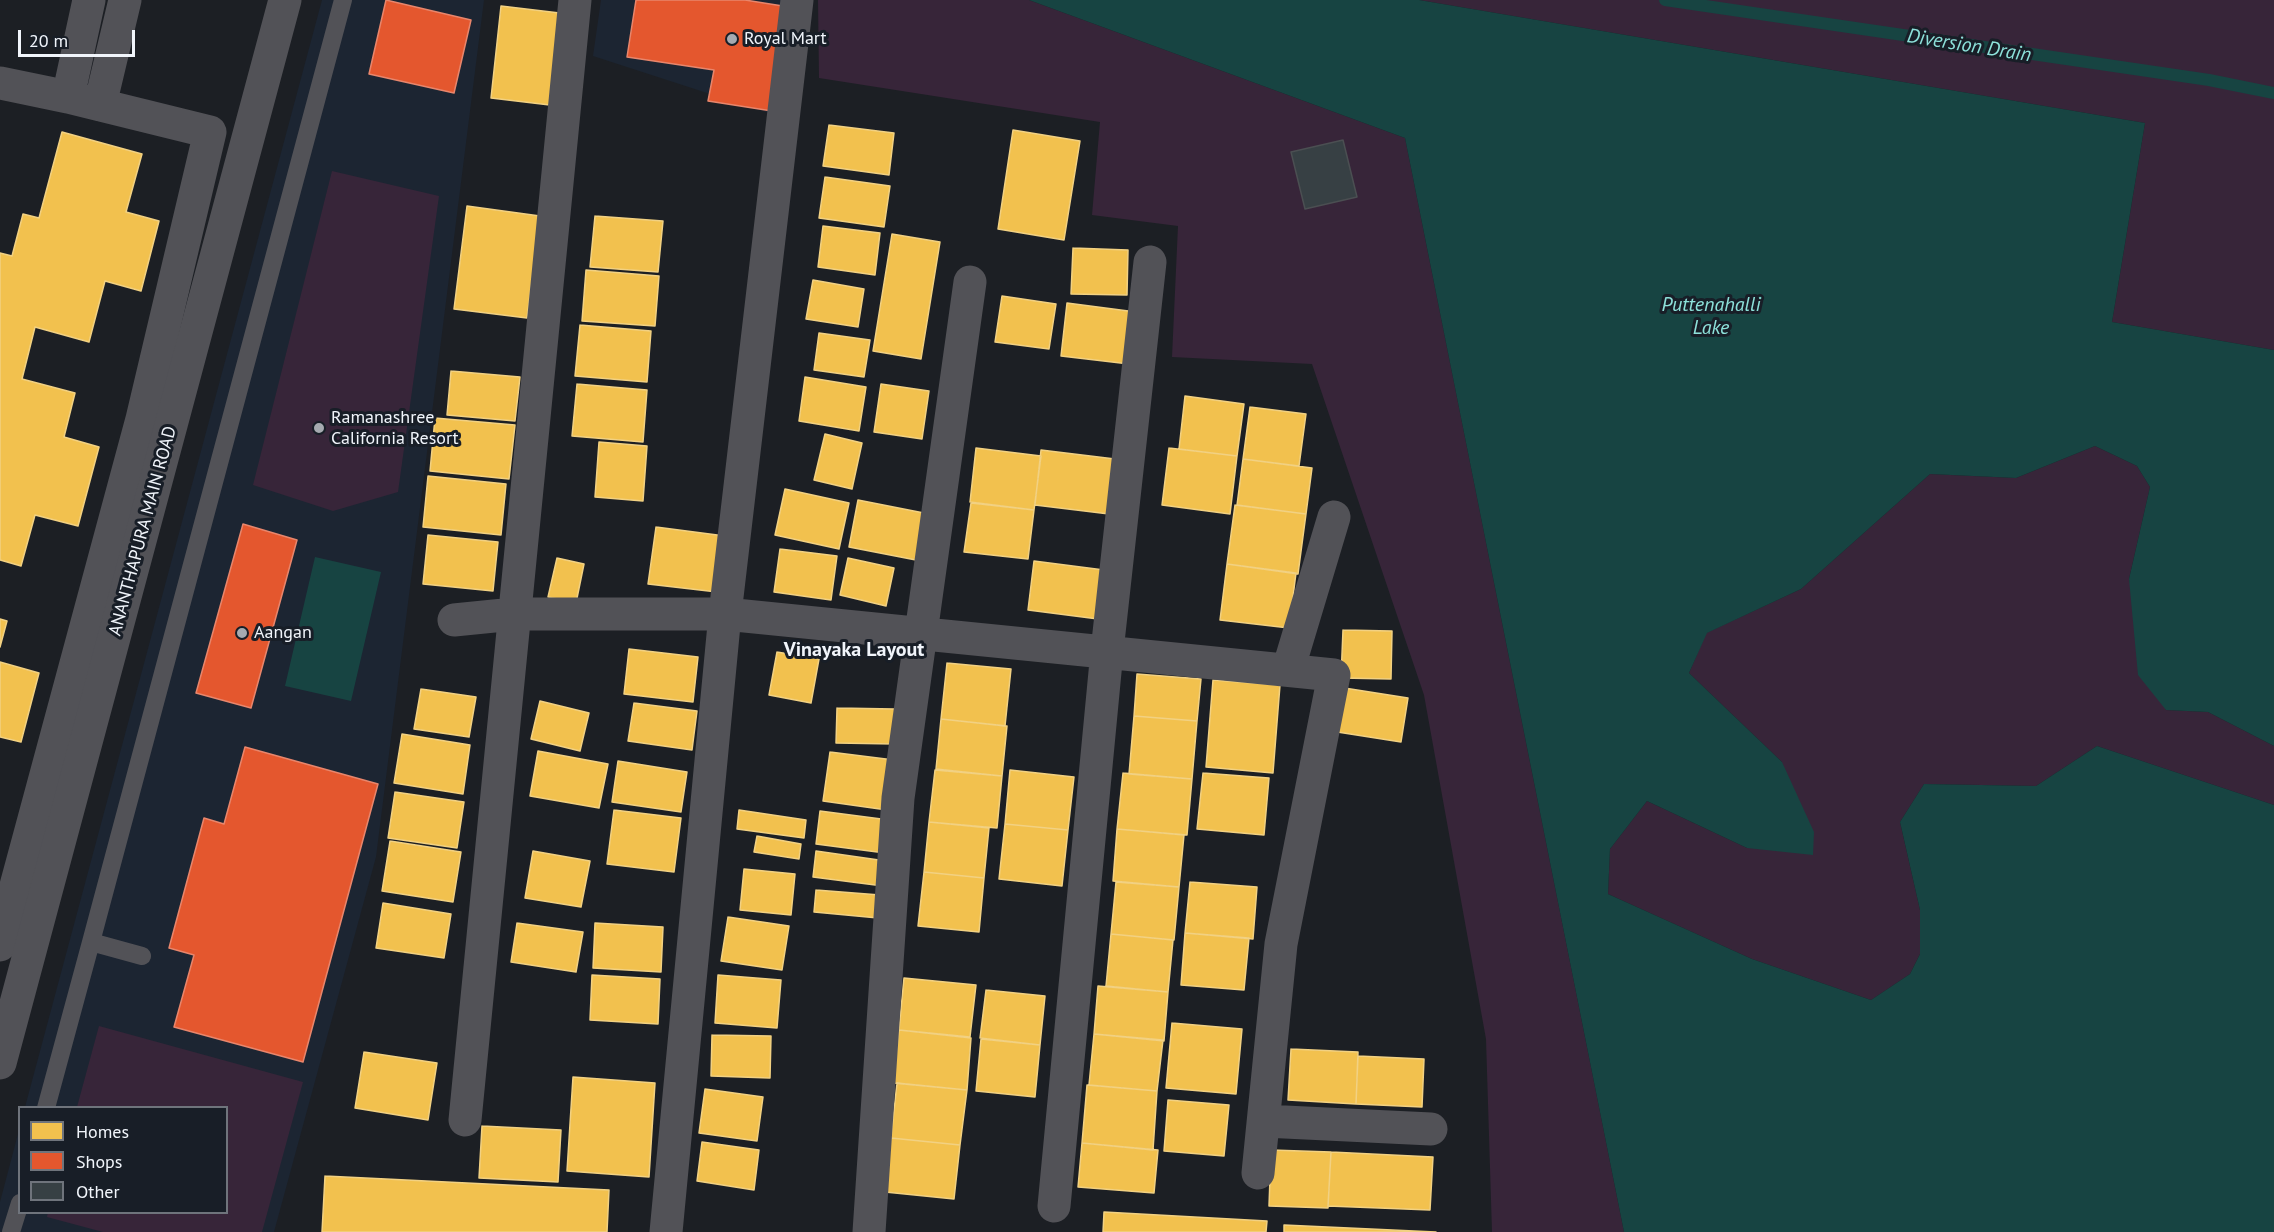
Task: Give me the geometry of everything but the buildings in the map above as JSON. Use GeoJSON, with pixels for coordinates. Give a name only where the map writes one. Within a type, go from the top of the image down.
{"type":"FeatureCollection","features":[{"type":"Feature","properties":{"kind":"street"},"geometry":{"type":"LineString","coordinates":[[68,97],[89,0]]}},
{"type":"Feature","properties":{"kind":"street"},"geometry":{"type":"LineString","coordinates":[[100,105],[125,0]]}},
{"type":"Feature","properties":{"kind":"street","name":"ANANTHAPURA MAIN ROAD"},"geometry":{"type":"LineString","coordinates":[[0,1063],[285,0]]}},
{"type":"Feature","properties":{"kind":"street"},"geometry":{"type":"LineString","coordinates":[[465,1120],[575,0]]}},
{"type":"Feature","properties":{"kind":"street"},"geometry":{"type":"LineString","coordinates":[[666,1232],[725,614],[797,0]]}},
{"type":"Feature","properties":{"kind":"street"},"geometry":{"type":"LineString","coordinates":[[0,83],[68,97],[210,132],[142,419],[0,945]]}},
{"type":"Feature","properties":{"kind":"street"},"geometry":{"type":"LineString","coordinates":[[1054,1206],[1107,651],[1150,262]]}},
{"type":"Feature","properties":{"kind":"street"},"geometry":{"type":"LineString","coordinates":[[869,1232],[898,798],[970,282]]}},
{"type":"Feature","properties":{"kind":"street"},"geometry":{"type":"LineString","coordinates":[[1288,670],[1334,517]]}},
{"type":"Feature","properties":{"kind":"street"},"geometry":{"type":"LineString","coordinates":[[453,620],[514,614],[725,614],[1334,675],[1281,944],[1258,1173]]}},
{"type":"Feature","properties":{"kind":"street"},"geometry":{"type":"LineString","coordinates":[[1264,1121],[1431,1129]]}},
{"type":"Feature","properties":{"kind":"lane"},"geometry":{"type":"LineString","coordinates":[[46,1106],[343,0]]}},
{"type":"Feature","properties":{"kind":"lane"},"geometry":{"type":"LineString","coordinates":[[91,942],[142,956]]}},
{"type":"Feature","properties":{"kind":"lane"},"geometry":{"type":"LineString","coordinates":[[11,1232],[18,1209]]}},
{"type":"Feature","properties":{"kind":"shaded area","name":"Ramanashree California Resort"},"geometry":{"type":"Polygon","coordinates":[[[322,0],[484,0],[376,857],[274,1232],[0,1232],[0,1202],[18,1134],[18,1214],[228,1214],[228,1106],[25,1106],[322,0]]]}},
{"type":"Feature","properties":{"kind":"shaded area"},"geometry":{"type":"Polygon","coordinates":[[[601,0],[793,0],[778,116],[593,56],[601,0]]]}},
{"type":"Feature","properties":{"kind":"shaded area"},"geometry":{"type":"Polygon","coordinates":[[[818,0],[1029,0],[1405,138],[1624,1232],[1492,1232],[1486,1039],[1424,695],[1312,364],[1172,357],[1178,226],[1092,215],[1100,122],[819,78],[818,0]]]}},
{"type":"Feature","properties":{"kind":"shaded area"},"geometry":{"type":"Polygon","coordinates":[[[1419,0],[2274,0],[2274,350],[2112,322],[2145,123],[1419,0]]]}},
{"type":"Feature","properties":{"kind":"shaded area"},"geometry":{"type":"Polygon","coordinates":[[[332,171],[439,196],[398,492],[333,511],[253,485],[332,171]]]}},
{"type":"Feature","properties":{"kind":"shaded area"},"geometry":{"type":"Polygon","coordinates":[[[2095,446],[2137,466],[2150,487],[2129,579],[2166,710],[2208,712],[2274,746],[2274,805],[2097,746],[2036,786],[1924,784],[1900,822],[1920,910],[1920,954],[1910,974],[1871,1000],[1752,959],[1608,894],[1610,849],[1647,801],[1747,848],[1782,762],[1689,673],[1706,633],[1801,589],[1930,474],[2016,478],[2095,446]]]}},
{"type":"Feature","properties":{"kind":"shaded area"},"geometry":{"type":"Polygon","coordinates":[[[99,1026],[303,1082],[262,1232],[103,1232],[47,1217],[48,1214],[228,1214],[228,1106],[77,1106],[99,1026]]]}},
{"type":"Feature","properties":{"kind":"water","name":"Puttenahalli Lake"},"geometry":{"type":"Polygon","coordinates":[[[1029,0],[1419,0],[2145,123],[2112,322],[2274,350],[2274,746],[2208,712],[2166,710],[2138,675],[2129,579],[2150,487],[2137,466],[2095,446],[2016,478],[1930,474],[1801,589],[1707,633],[1689,673],[1782,762],[1814,832],[1813,855],[1747,848],[1647,801],[1610,849],[1608,894],[1752,959],[1871,1000],[1910,974],[1920,954],[1920,910],[1900,822],[1924,784],[2036,786],[2097,746],[2274,805],[2274,1232],[1624,1232],[1405,138],[1029,0]]]}},
{"type":"Feature","properties":{"kind":"water"},"geometry":{"type":"Polygon","coordinates":[[[315,557],[381,572],[351,701],[285,686],[315,557]]]}},
{"type":"Feature","properties":{"kind":"waterway","name":"Diversion Drain"},"geometry":{"type":"LineString","coordinates":[[1665,0],[2209,80],[2274,93]]}},
{"type":"Feature","properties":{"kind":"place","name":"Royal Mart"},"geometry":{"type":"Point","coordinates":[732,39]}},
{"type":"Feature","properties":{"kind":"place","name":"Ramanashree California Resort"},"geometry":{"type":"Point","coordinates":[319,428]}},
{"type":"Feature","properties":{"kind":"place","name":"Aangan"},"geometry":{"type":"Point","coordinates":[242,633]}},
{"type":"Feature","properties":{"kind":"district","name":"Vinayaka Layout"},"geometry":{"type":"Point","coordinates":[854,650]}}]}
